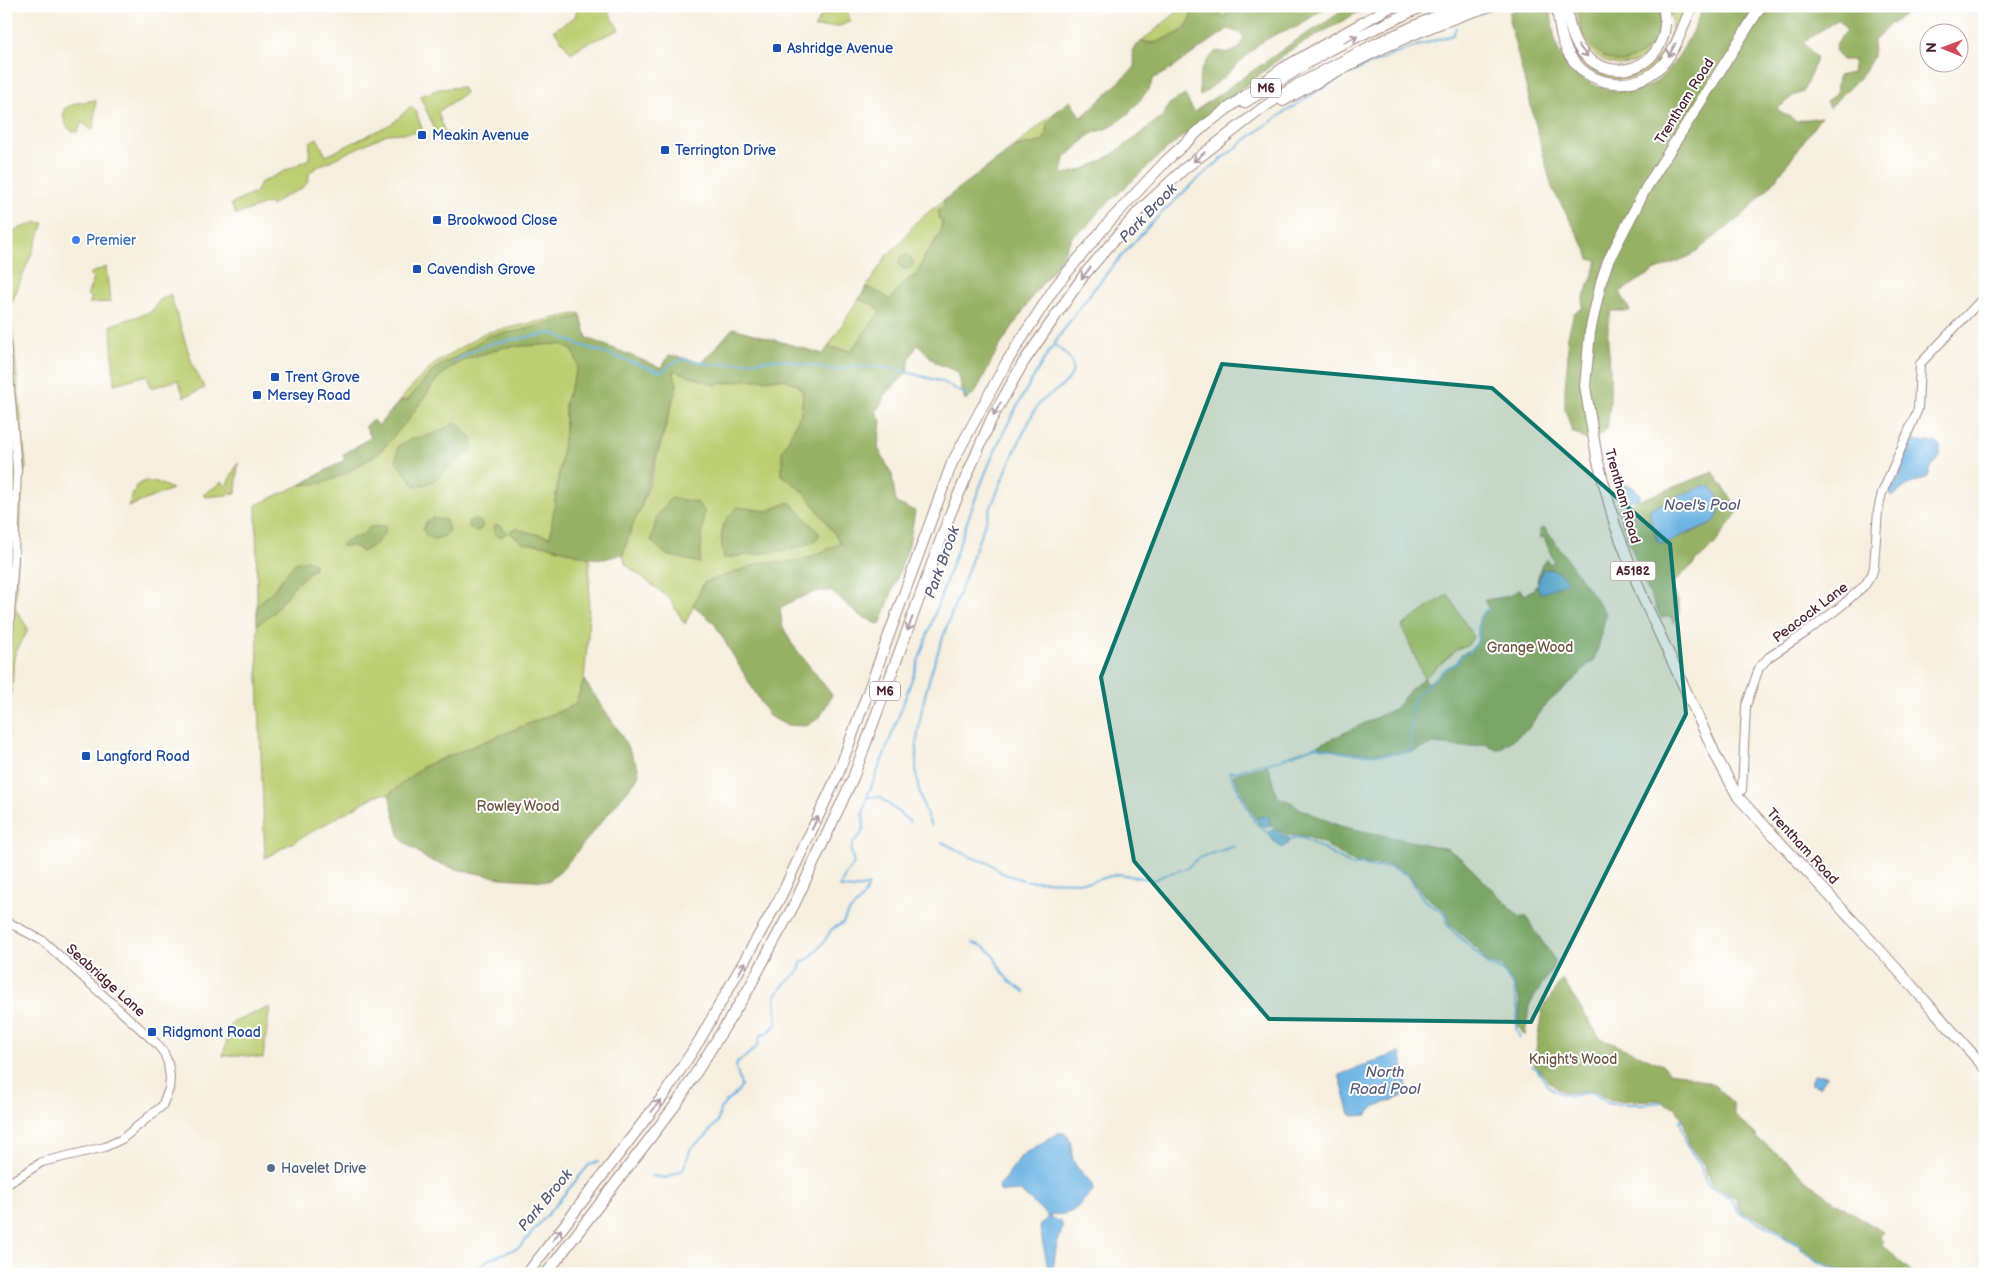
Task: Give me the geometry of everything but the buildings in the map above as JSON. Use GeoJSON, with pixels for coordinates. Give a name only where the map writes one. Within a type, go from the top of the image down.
{"type":"FeatureCollection","features":[{"type":"Feature","properties":{"kind":"highway","name":"M6"},"geometry":{"type":"LineString","coordinates":[[528,1274],[664,1095],[738,975],[781,896],[838,774],[952,462],[1001,371],[1036,315],[1092,241],[1166,160],[1185,142],[1259,84],[1328,41],[1392,6]]}},
{"type":"Feature","properties":{"kind":"highway","name":"M6"},"geometry":{"type":"LineString","coordinates":[[1129,201],[1202,135],[1246,102],[1329,50],[1423,6]]}},
{"type":"Feature","properties":{"kind":"highway","name":"M6"},"geometry":{"type":"LineString","coordinates":[[546,1274],[677,1103],[748,990],[794,905],[853,778],[951,512],[991,420],[1023,363],[1084,274],[1139,211],[1184,169],[1237,127],[1297,85],[1432,18],[1467,6]]}},
{"type":"Feature","properties":{"kind":"highway","name":"M6"},"geometry":{"type":"LineString","coordinates":[[1237,127],[1337,71],[1377,51],[1444,22],[1491,6]]}},
{"type":"Feature","properties":{"kind":"highway"},"geometry":{"type":"LineString","coordinates":[[1557,6],[1561,37],[1573,61],[1595,79],[1614,84],[1636,81],[1648,76],[1660,67],[1669,56],[1692,6]]}},
{"type":"Feature","properties":{"kind":"highway"},"geometry":{"type":"LineString","coordinates":[[1567,6],[1573,36],[1582,52],[1603,67],[1622,70],[1645,63],[1657,51],[1664,33],[1663,6]]}},
{"type":"Feature","properties":{"kind":"highway","name":"Trentham Road"},"geometry":{"type":"LineString","coordinates":[[1761,6],[1646,188],[1608,261],[1601,282],[1590,332],[1585,386],[1597,458],[1615,526],[1644,598],[1679,678],[1717,758],[1737,794],[1985,1068]]}},
{"type":"Feature","properties":{"kind":"street","name":"Peacock Lane"},"geometry":{"type":"LineString","coordinates":[[1737,794],[1742,790],[1746,706],[1759,668],[1768,657],[1804,634],[1840,607],[1869,580],[1874,567],[1878,510],[1882,493],[1918,409],[1920,364],[1985,296]]}},
{"type":"Feature","properties":{"kind":"street"},"geometry":{"type":"LineString","coordinates":[[6,342],[17,469],[14,557],[6,678]]}},
{"type":"Feature","properties":{"kind":"street","name":"Seabridge Lane"},"geometry":{"type":"LineString","coordinates":[[6,921],[43,941],[156,1043],[166,1058],[170,1078],[169,1089],[162,1106],[122,1139],[102,1148],[42,1162],[6,1185]]}},
{"type":"Feature","properties":{"kind":"highlighted area"},"geometry":{"type":"Polygon","coordinates":[[[1222,364],[1492,388],[1670,544],[1686,714],[1531,1022],[1269,1019],[1134,861],[1101,677],[1222,364]]]}},
{"type":"Feature","properties":{"kind":"green space"},"geometry":{"type":"Polygon","coordinates":[[[578,6],[605,6],[619,30],[583,45],[571,53],[554,30],[575,17],[578,6]]]}},
{"type":"Feature","properties":{"kind":"green space"},"geometry":{"type":"Polygon","coordinates":[[[827,6],[845,6],[851,21],[840,26],[814,28],[827,6]]]}},
{"type":"Feature","properties":{"kind":"green space"},"geometry":{"type":"Polygon","coordinates":[[[1184,6],[1192,6],[1190,12],[1192,15],[1189,22],[1179,33],[1157,42],[1142,41],[1184,6]]]}},
{"type":"Feature","properties":{"kind":"green space"},"geometry":{"type":"Polygon","coordinates":[[[1192,6],[1210,7],[1225,18],[1231,6],[1300,6],[1302,9],[1308,6],[1328,6],[1297,27],[1278,33],[1260,43],[1224,77],[1200,96],[1199,81],[1201,71],[1206,62],[1216,51],[1229,53],[1240,48],[1244,37],[1240,33],[1228,29],[1166,72],[1154,78],[1149,89],[1129,113],[1111,127],[1091,134],[1065,158],[1062,174],[1077,171],[1104,160],[1164,115],[1169,104],[1185,95],[1194,112],[1301,37],[1349,6],[1369,6],[1289,51],[1167,149],[1100,210],[1086,227],[1073,235],[1057,266],[1036,291],[998,349],[975,393],[965,401],[958,372],[936,363],[918,344],[910,357],[907,373],[886,394],[876,412],[881,421],[878,448],[892,475],[896,503],[915,511],[909,545],[880,625],[859,615],[831,591],[818,591],[794,600],[780,608],[782,625],[792,644],[832,695],[820,717],[807,726],[786,725],[769,716],[714,623],[693,605],[704,583],[764,562],[784,563],[809,558],[841,543],[807,495],[782,475],[782,452],[801,413],[803,392],[798,385],[784,379],[744,380],[715,385],[673,370],[677,386],[640,510],[631,529],[623,554],[604,559],[590,558],[549,546],[524,543],[510,533],[511,530],[517,528],[550,537],[565,432],[565,403],[578,366],[573,351],[560,344],[505,347],[467,359],[452,367],[438,378],[408,420],[379,453],[345,474],[324,483],[300,485],[345,460],[343,455],[371,437],[365,426],[373,420],[378,426],[402,400],[407,401],[434,369],[461,354],[487,336],[581,316],[587,338],[662,368],[669,355],[703,362],[733,328],[823,354],[828,347],[851,351],[880,312],[875,305],[859,300],[867,287],[886,296],[889,301],[902,284],[917,274],[925,256],[940,234],[943,222],[939,219],[938,211],[943,206],[945,199],[1013,148],[1040,142],[1045,139],[1047,123],[1054,117],[1053,114],[1070,101],[1081,118],[1135,67],[1132,50],[1142,41],[1152,44],[1183,31],[1190,22],[1192,6]]]}},
{"type":"Feature","properties":{"kind":"green space"},"geometry":{"type":"Polygon","coordinates":[[[1209,6],[1231,6],[1225,19],[1215,8],[1209,6]]]}},
{"type":"Feature","properties":{"kind":"green space"},"geometry":{"type":"Polygon","coordinates":[[[1523,6],[1550,6],[1556,44],[1565,62],[1571,69],[1596,86],[1626,91],[1651,85],[1664,74],[1684,47],[1704,6],[1919,6],[1891,23],[1873,42],[1873,57],[1863,74],[1829,108],[1826,101],[1836,94],[1838,76],[1852,73],[1854,60],[1842,60],[1835,50],[1836,44],[1846,30],[1839,19],[1803,42],[1817,58],[1803,92],[1793,96],[1777,109],[1796,121],[1821,117],[1774,182],[1743,215],[1690,256],[1654,271],[1620,292],[1630,311],[1611,311],[1609,319],[1610,391],[1607,428],[1598,437],[1586,440],[1572,431],[1565,409],[1567,340],[1574,313],[1582,309],[1583,300],[1598,261],[1589,259],[1586,249],[1552,188],[1509,20],[1510,12],[1523,6]]]}},
{"type":"Feature","properties":{"kind":"green space"},"geometry":{"type":"Polygon","coordinates":[[[1565,6],[1568,31],[1604,72],[1619,74],[1633,72],[1646,67],[1656,58],[1665,48],[1670,35],[1672,21],[1669,6],[1688,6],[1674,40],[1659,63],[1643,74],[1634,78],[1624,79],[1604,76],[1594,72],[1578,60],[1570,47],[1565,31],[1563,18],[1565,6]]]}},
{"type":"Feature","properties":{"kind":"green space"},"geometry":{"type":"Polygon","coordinates":[[[1578,6],[1583,33],[1660,16],[1660,28],[1654,46],[1642,58],[1627,64],[1611,63],[1595,55],[1583,37],[1575,10],[1578,6]]]}},
{"type":"Feature","properties":{"kind":"green space"},"geometry":{"type":"Polygon","coordinates":[[[1578,6],[1657,6],[1660,22],[1658,36],[1644,52],[1624,62],[1604,57],[1589,43],[1583,33],[1578,6]]]}},
{"type":"Feature","properties":{"kind":"green space"},"geometry":{"type":"Polygon","coordinates":[[[462,87],[465,93],[438,112],[446,136],[440,141],[420,96],[439,89],[462,87]]]}},
{"type":"Feature","properties":{"kind":"green space"},"geometry":{"type":"Polygon","coordinates":[[[96,100],[93,130],[82,122],[78,132],[70,130],[64,121],[64,109],[76,103],[96,100]]]}},
{"type":"Feature","properties":{"kind":"green space"},"geometry":{"type":"Polygon","coordinates":[[[411,106],[416,111],[423,132],[387,134],[317,167],[309,173],[305,186],[283,197],[272,206],[268,203],[236,215],[231,204],[255,193],[260,183],[309,159],[310,142],[317,138],[326,156],[393,123],[411,106]]]}},
{"type":"Feature","properties":{"kind":"green space"},"geometry":{"type":"Polygon","coordinates":[[[1053,114],[1054,117],[1045,138],[1040,142],[1013,148],[1053,114]]]}},
{"type":"Feature","properties":{"kind":"green space"},"geometry":{"type":"Polygon","coordinates":[[[945,199],[940,234],[925,256],[917,274],[902,284],[851,351],[828,347],[887,254],[896,248],[915,223],[945,199]]]}},
{"type":"Feature","properties":{"kind":"green space"},"geometry":{"type":"Polygon","coordinates":[[[38,222],[44,223],[10,307],[26,468],[23,473],[15,608],[27,627],[27,632],[14,656],[6,764],[8,477],[6,475],[6,233],[38,222]]]}},
{"type":"Feature","properties":{"kind":"green space"},"geometry":{"type":"Polygon","coordinates":[[[903,255],[909,255],[913,262],[909,269],[903,269],[899,265],[899,259],[903,255]]]}},
{"type":"Feature","properties":{"kind":"green space"},"geometry":{"type":"Polygon","coordinates":[[[106,267],[110,302],[89,303],[92,298],[87,295],[94,279],[89,274],[106,267]]]}},
{"type":"Feature","properties":{"kind":"green space"},"geometry":{"type":"Polygon","coordinates":[[[170,294],[193,366],[205,388],[184,397],[178,380],[151,388],[147,375],[114,384],[111,325],[151,312],[159,301],[170,294]]]}},
{"type":"Feature","properties":{"kind":"green space"},"geometry":{"type":"Polygon","coordinates":[[[580,313],[587,338],[592,341],[565,403],[565,432],[549,545],[590,558],[588,637],[584,680],[575,705],[424,766],[389,794],[375,796],[265,858],[258,677],[256,505],[300,485],[345,460],[343,455],[371,437],[365,426],[378,426],[433,365],[484,333],[580,313]]]}},
{"type":"Feature","properties":{"kind":"green space"},"geometry":{"type":"Polygon","coordinates":[[[673,370],[694,375],[715,385],[744,380],[784,379],[798,385],[803,392],[801,413],[794,428],[782,475],[807,494],[841,543],[809,558],[784,563],[764,562],[704,583],[685,624],[669,598],[625,564],[623,554],[649,486],[677,386],[673,370]]]}},
{"type":"Feature","properties":{"kind":"green space"},"geometry":{"type":"Polygon","coordinates":[[[456,423],[467,432],[473,441],[472,452],[465,454],[433,481],[415,486],[396,461],[398,446],[411,439],[433,434],[456,423]]]}},
{"type":"Feature","properties":{"kind":"green space"},"geometry":{"type":"Polygon","coordinates":[[[238,463],[236,493],[227,484],[238,463]]]}},
{"type":"Feature","properties":{"kind":"green space"},"geometry":{"type":"Polygon","coordinates":[[[1713,472],[1739,510],[1715,544],[1670,586],[1676,595],[1680,609],[1674,623],[1670,616],[1661,618],[1643,580],[1617,509],[1713,472]],[[1703,486],[1649,514],[1656,539],[1704,528],[1712,523],[1720,508],[1703,486]]]}},
{"type":"Feature","properties":{"kind":"green space"},"geometry":{"type":"Polygon","coordinates":[[[145,481],[157,482],[172,489],[128,507],[136,486],[145,481]]]}},
{"type":"Feature","properties":{"kind":"green space"},"geometry":{"type":"Polygon","coordinates":[[[222,482],[235,494],[206,497],[203,495],[222,482]]]}},
{"type":"Feature","properties":{"kind":"green space"},"geometry":{"type":"Polygon","coordinates":[[[671,498],[697,502],[704,511],[700,563],[667,555],[651,541],[657,516],[671,498]]]}},
{"type":"Feature","properties":{"kind":"green space"},"geometry":{"type":"Polygon","coordinates":[[[790,502],[820,534],[814,542],[789,550],[724,558],[722,530],[728,518],[738,507],[767,511],[790,502]]]}},
{"type":"Feature","properties":{"kind":"green space"},"geometry":{"type":"Polygon","coordinates":[[[433,518],[445,520],[449,529],[445,536],[434,539],[426,535],[423,530],[426,522],[433,518]]]}},
{"type":"Feature","properties":{"kind":"green space"},"geometry":{"type":"Polygon","coordinates":[[[473,519],[481,522],[483,527],[476,532],[469,527],[468,522],[473,519]]]}},
{"type":"Feature","properties":{"kind":"green space"},"geometry":{"type":"Polygon","coordinates":[[[496,525],[501,526],[507,533],[501,537],[496,536],[493,529],[496,525]]]}},
{"type":"Feature","properties":{"kind":"green space"},"geometry":{"type":"Polygon","coordinates":[[[386,526],[378,542],[362,552],[354,546],[341,546],[346,540],[361,536],[370,527],[386,526]]]}},
{"type":"Feature","properties":{"kind":"green space","name":"Grange Wood"},"geometry":{"type":"Polygon","coordinates":[[[1545,528],[1606,614],[1593,662],[1587,665],[1579,675],[1543,707],[1528,729],[1500,749],[1495,749],[1487,744],[1465,747],[1433,744],[1412,752],[1347,753],[1317,746],[1396,708],[1410,690],[1424,678],[1428,683],[1447,668],[1457,663],[1461,654],[1470,650],[1477,643],[1480,619],[1489,608],[1485,600],[1509,596],[1520,589],[1524,595],[1537,585],[1541,594],[1559,574],[1551,569],[1542,570],[1537,582],[1540,569],[1545,561],[1547,559],[1549,564],[1554,562],[1544,537],[1540,538],[1540,529],[1545,528]]]}},
{"type":"Feature","properties":{"kind":"green space"},"geometry":{"type":"Polygon","coordinates":[[[307,560],[314,563],[314,568],[295,585],[273,613],[257,625],[257,605],[270,594],[295,563],[307,560]]]}},
{"type":"Feature","properties":{"kind":"green space"},"geometry":{"type":"Polygon","coordinates":[[[1448,594],[1473,637],[1468,645],[1459,648],[1424,678],[1402,626],[1448,594]]]}},
{"type":"Feature","properties":{"kind":"green space","name":"Rowley Wood"},"geometry":{"type":"Polygon","coordinates":[[[584,680],[619,731],[638,767],[639,773],[636,780],[560,872],[548,881],[501,878],[460,870],[428,860],[402,840],[389,794],[424,766],[575,705],[584,680]]]}},
{"type":"Feature","properties":{"kind":"green space","name":"Knight's Wood"},"geometry":{"type":"Polygon","coordinates":[[[1268,765],[1277,797],[1340,826],[1448,849],[1463,860],[1520,917],[1526,917],[1556,962],[1529,1006],[1525,1036],[1518,1026],[1520,1007],[1518,994],[1512,981],[1501,966],[1486,962],[1479,950],[1448,923],[1449,917],[1446,912],[1424,895],[1408,873],[1390,865],[1355,863],[1323,843],[1304,836],[1288,835],[1271,826],[1270,822],[1256,819],[1233,775],[1268,765]]]}},
{"type":"Feature","properties":{"kind":"green space","name":"Knight's Wood"},"geometry":{"type":"Polygon","coordinates":[[[1562,979],[1600,1038],[1663,1065],[1669,1072],[1683,1074],[1714,1085],[1733,1103],[1735,1116],[1758,1139],[1792,1165],[1797,1172],[1819,1191],[1883,1232],[1880,1237],[1884,1240],[1882,1243],[1915,1274],[1845,1274],[1816,1260],[1802,1250],[1799,1245],[1787,1240],[1773,1226],[1740,1211],[1735,1197],[1711,1185],[1704,1165],[1689,1145],[1684,1122],[1676,1107],[1664,1104],[1661,1100],[1610,1101],[1594,1091],[1567,1092],[1551,1083],[1534,1064],[1542,1010],[1562,979]]]}},
{"type":"Feature","properties":{"kind":"green space"},"geometry":{"type":"Polygon","coordinates":[[[270,1007],[263,1058],[240,1055],[223,1056],[231,1023],[270,1007]]]}},
{"type":"Feature","properties":{"kind":"water"},"geometry":{"type":"Polygon","coordinates":[[[1911,440],[1937,443],[1940,446],[1940,456],[1931,468],[1928,477],[1908,485],[1893,496],[1890,495],[1890,489],[1897,481],[1900,473],[1899,465],[1911,440]]]}},
{"type":"Feature","properties":{"kind":"water"},"geometry":{"type":"Polygon","coordinates":[[[1621,484],[1633,487],[1640,494],[1639,499],[1621,502],[1617,486],[1621,484]]]}},
{"type":"Feature","properties":{"kind":"water","name":"Noel's Pool"},"geometry":{"type":"Polygon","coordinates":[[[1703,486],[1710,486],[1717,496],[1720,508],[1717,518],[1707,526],[1684,534],[1672,541],[1658,542],[1649,514],[1651,508],[1703,486]]]}},
{"type":"Feature","properties":{"kind":"water"},"geometry":{"type":"Polygon","coordinates":[[[1547,569],[1559,573],[1568,582],[1540,594],[1537,585],[1542,570],[1547,569]]]}},
{"type":"Feature","properties":{"kind":"water"},"geometry":{"type":"Polygon","coordinates":[[[1268,816],[1270,827],[1259,825],[1257,818],[1268,816]]]}},
{"type":"Feature","properties":{"kind":"water"},"geometry":{"type":"Polygon","coordinates":[[[1274,829],[1290,839],[1289,843],[1282,848],[1276,844],[1268,833],[1274,829]]]}},
{"type":"Feature","properties":{"kind":"water","name":"North Road Pool"},"geometry":{"type":"Polygon","coordinates":[[[1397,1053],[1401,1055],[1408,1092],[1406,1095],[1374,1107],[1367,1115],[1354,1116],[1350,1114],[1339,1075],[1397,1053]]]}},
{"type":"Feature","properties":{"kind":"water"},"geometry":{"type":"Polygon","coordinates":[[[1814,1074],[1827,1076],[1820,1087],[1811,1084],[1814,1074]]]}},
{"type":"Feature","properties":{"kind":"water"},"geometry":{"type":"Polygon","coordinates":[[[1058,1133],[1064,1133],[1071,1142],[1074,1162],[1091,1183],[1093,1191],[1071,1212],[1051,1214],[1050,1218],[1060,1221],[1063,1226],[1056,1248],[1053,1269],[1048,1268],[1040,1229],[1041,1224],[1047,1219],[1047,1215],[1020,1191],[1004,1192],[1000,1191],[999,1186],[1022,1155],[1058,1133]]]}},
{"type":"Feature","properties":{"kind":"waterway","name":"Park Brook"},"geometry":{"type":"LineString","coordinates":[[651,1176],[666,1178],[683,1170],[691,1148],[705,1137],[718,1121],[720,1109],[739,1091],[741,1086],[736,1067],[737,1062],[758,1046],[760,1036],[769,1032],[777,1023],[775,997],[784,984],[799,972],[801,963],[811,957],[832,929],[843,923],[847,914],[862,899],[869,885],[853,889],[840,887],[845,875],[854,864],[851,851],[853,842],[860,836],[864,827],[863,814],[867,797],[903,705],[984,475],[1022,396],[1054,344],[1090,294],[1130,247],[1172,203],[1218,162],[1267,125],[1318,91],[1384,58],[1453,35],[1456,27]]}},
{"type":"Feature","properties":{"kind":"waterway"},"geometry":{"type":"LineString","coordinates":[[454,362],[472,351],[493,343],[552,333],[583,346],[662,372],[673,363],[684,359],[714,365],[777,359],[834,370],[858,366],[891,368],[943,382],[970,397]]}},
{"type":"Feature","properties":{"kind":"waterway"},"geometry":{"type":"LineString","coordinates":[[931,826],[920,796],[916,764],[921,716],[932,669],[987,517],[1036,407],[1067,382],[1072,373],[1071,361],[1056,346]]}},
{"type":"Feature","properties":{"kind":"waterway"},"geometry":{"type":"LineString","coordinates":[[1411,744],[1412,705],[1417,694],[1447,668],[1457,663],[1463,654],[1474,648],[1479,635],[1480,617],[1488,609]]}},
{"type":"Feature","properties":{"kind":"waterway"},"geometry":{"type":"LineString","coordinates":[[1268,833],[1255,822],[1229,772],[1270,763],[1316,746],[1330,749]]}},
{"type":"Feature","properties":{"kind":"waterway"},"geometry":{"type":"LineString","coordinates":[[1333,750],[1360,754],[1382,754],[1409,752],[1411,748]]}},
{"type":"Feature","properties":{"kind":"waterway"},"geometry":{"type":"LineString","coordinates":[[867,797],[880,797],[910,822]]}},
{"type":"Feature","properties":{"kind":"waterway"},"geometry":{"type":"LineString","coordinates":[[1290,839],[1297,837],[1305,839],[1353,866],[1361,864],[1374,867],[1390,867],[1408,875],[1424,900],[1447,915],[1446,923],[1449,927],[1486,964],[1502,970],[1514,987],[1518,1011],[1516,1028],[1520,1038]]}},
{"type":"Feature","properties":{"kind":"waterway"},"geometry":{"type":"LineString","coordinates":[[942,842],[971,857],[991,864],[1002,873],[1023,880]]}},
{"type":"Feature","properties":{"kind":"waterway"},"geometry":{"type":"LineString","coordinates":[[1027,881],[1090,882],[1118,874],[1154,880],[1187,868],[1198,858],[1235,846]]}},
{"type":"Feature","properties":{"kind":"waterway"},"geometry":{"type":"LineString","coordinates":[[973,943],[986,948],[994,956],[1008,979],[1025,992]]}},
{"type":"Feature","properties":{"kind":"waterway"},"geometry":{"type":"LineString","coordinates":[[1532,1066],[1537,1069],[1548,1086],[1557,1092],[1571,1096],[1592,1092],[1609,1104],[1662,1102]]}},
{"type":"Feature","properties":{"kind":"waterway"},"geometry":{"type":"LineString","coordinates":[[1683,1119],[1680,1120],[1687,1146],[1700,1164],[1710,1187],[1730,1197],[1738,1212],[1775,1230],[1786,1239],[1799,1245],[1802,1250],[1816,1260],[1845,1274]]}},
{"type":"Feature","properties":{"kind":"waterway","name":"Park Brook"},"geometry":{"type":"LineString","coordinates":[[453,1274],[463,1269],[480,1267],[487,1260],[520,1247],[589,1165],[598,1161]]}},
{"type":"Feature","properties":{"kind":"place","name":"Ashridge Avenue"},"geometry":{"type":"Point","coordinates":[777,48]}},
{"type":"Feature","properties":{"kind":"place","name":"Meakin Avenue"},"geometry":{"type":"Point","coordinates":[422,135]}},
{"type":"Feature","properties":{"kind":"place","name":"Terrington Drive"},"geometry":{"type":"Point","coordinates":[665,150]}},
{"type":"Feature","properties":{"kind":"place","name":"Brookwood Close"},"geometry":{"type":"Point","coordinates":[437,220]}},
{"type":"Feature","properties":{"kind":"place","name":"Premier"},"geometry":{"type":"Point","coordinates":[76,240]}},
{"type":"Feature","properties":{"kind":"place","name":"Cavendish Grove"},"geometry":{"type":"Point","coordinates":[417,269]}},
{"type":"Feature","properties":{"kind":"place","name":"Trent Grove"},"geometry":{"type":"Point","coordinates":[275,377]}},
{"type":"Feature","properties":{"kind":"place","name":"Mersey Road"},"geometry":{"type":"Point","coordinates":[257,395]}},
{"type":"Feature","properties":{"kind":"place","name":"Langford Road"},"geometry":{"type":"Point","coordinates":[86,756]}},
{"type":"Feature","properties":{"kind":"place","name":"Ridgmont Road"},"geometry":{"type":"Point","coordinates":[152,1032]}},
{"type":"Feature","properties":{"kind":"place","name":"Havelet Drive"},"geometry":{"type":"Point","coordinates":[271,1168]}}]}
